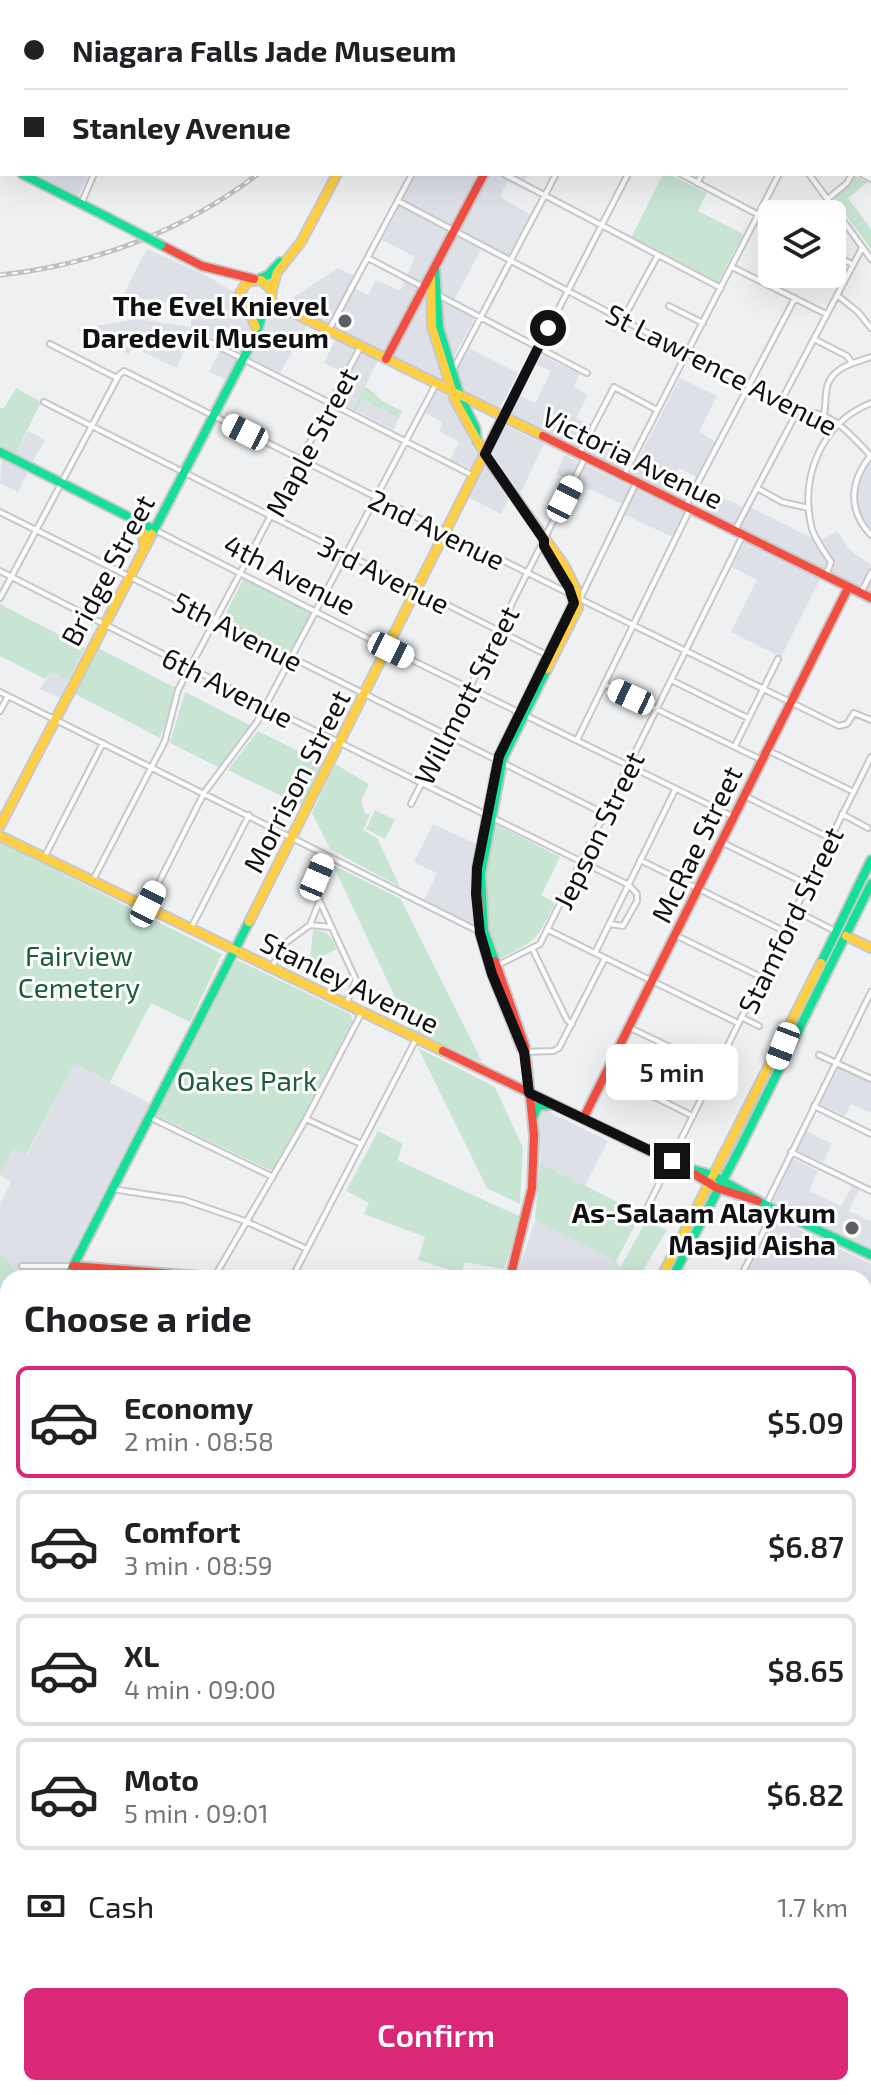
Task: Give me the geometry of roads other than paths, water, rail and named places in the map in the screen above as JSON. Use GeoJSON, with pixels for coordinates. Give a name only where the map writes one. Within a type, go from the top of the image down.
{"type":"FeatureCollection","features":[{"type":"Feature","properties":{"kind":"main road"},"geometry":{"type":"LineString","coordinates":[[26,176],[202,266],[257,279],[267,283],[272,292]]}},
{"type":"Feature","properties":{"kind":"main road"},"geometry":{"type":"LineString","coordinates":[[250,310],[265,309],[275,276],[309,230],[336,176]]}},
{"type":"Feature","properties":{"kind":"main road"},"geometry":{"type":"LineString","coordinates":[[386,359],[483,176]]}},
{"type":"Feature","properties":{"kind":"main road"},"geometry":{"type":"LineString","coordinates":[[241,289],[247,282],[268,275],[288,257]]}},
{"type":"Feature","properties":{"kind":"main road"},"geometry":{"type":"LineString","coordinates":[[222,271],[237,280],[243,304],[256,321],[254,335]]}},
{"type":"Feature","properties":{"kind":"main road"},"geometry":{"type":"LineString","coordinates":[[433,272],[438,295],[439,328],[456,394],[476,429],[477,441],[485,454],[572,579],[578,608],[500,762],[476,880],[482,932],[524,1052],[532,1120],[532,1188],[512,1270]]}},
{"type":"Feature","properties":{"kind":"main road"},"geometry":{"type":"LineString","coordinates":[[433,272],[432,327],[450,374]]}},
{"type":"Feature","properties":{"kind":"main road","name":"Victoria Avenue"},"geometry":{"type":"LineString","coordinates":[[272,292],[290,311],[871,598]]}},
{"type":"Feature","properties":{"kind":"main road","name":"Victoria Avenue"},"geometry":{"type":"LineString","coordinates":[[265,309],[290,311]]}},
{"type":"Feature","properties":{"kind":"main road","name":"Bridge Street"},"geometry":{"type":"LineString","coordinates":[[0,826],[265,309]]}},
{"type":"Feature","properties":{"kind":"main road"},"geometry":{"type":"LineString","coordinates":[[436,384],[450,374]]}},
{"type":"Feature","properties":{"kind":"main road","name":"Morrison Street"},"geometry":{"type":"LineString","coordinates":[[71,1270],[503,417]]}},
{"type":"Feature","properties":{"kind":"main road","name":"4th Avenue"},"geometry":{"type":"LineString","coordinates":[[0,452],[153,529]]}},
{"type":"Feature","properties":{"kind":"main road"},"geometry":{"type":"LineString","coordinates":[[133,519],[143,533],[143,549]]}},
{"type":"Feature","properties":{"kind":"main road","name":"McRae Street"},"geometry":{"type":"LineString","coordinates":[[583,1119],[848,588]]}},
{"type":"Feature","properties":{"kind":"main road","name":"Stanley Avenue"},"geometry":{"type":"LineString","coordinates":[[0,836],[871,1255]]}},
{"type":"Feature","properties":{"kind":"main road"},"geometry":{"type":"LineString","coordinates":[[676,1270],[840,933],[871,860]]}},
{"type":"Feature","properties":{"kind":"main road"},"geometry":{"type":"LineString","coordinates":[[666,1270],[718,1182],[790,1028],[840,933],[871,884]]}},
{"type":"Feature","properties":{"kind":"main road"},"geometry":{"type":"LineString","coordinates":[[840,933],[871,948]]}},
{"type":"Feature","properties":{"kind":"main road"},"geometry":{"type":"LineString","coordinates":[[532,1120],[538,1106],[556,1106]]}},
{"type":"Feature","properties":{"kind":"main road"},"geometry":{"type":"LineString","coordinates":[[73,1266],[126,1270]]}},
{"type":"Feature","properties":{"kind":"street"},"geometry":{"type":"LineString","coordinates":[[81,204],[93,176]]}},
{"type":"Feature","properties":{"kind":"street"},"geometry":{"type":"LineString","coordinates":[[329,330],[411,176]]}},
{"type":"Feature","properties":{"kind":"street"},"geometry":{"type":"LineString","coordinates":[[508,176],[721,288]]}},
{"type":"Feature","properties":{"kind":"street"},"geometry":{"type":"LineString","coordinates":[[450,374],[555,176]]}},
{"type":"Feature","properties":{"kind":"street","name":"Morrison Street"},"geometry":{"type":"LineString","coordinates":[[503,417],[627,176]]}},
{"type":"Feature","properties":{"kind":"street"},"geometry":{"type":"LineString","coordinates":[[623,477],[758,214],[685,176]]}},
{"type":"Feature","properties":{"kind":"street"},"geometry":{"type":"LineString","coordinates":[[697,183],[701,176]]}},
{"type":"Feature","properties":{"kind":"street"},"geometry":{"type":"LineString","coordinates":[[765,200],[778,176]]}},
{"type":"Feature","properties":{"kind":"street"},"geometry":{"type":"LineString","coordinates":[[811,176],[871,259]]}},
{"type":"Feature","properties":{"kind":"street"},"geometry":{"type":"LineString","coordinates":[[828,198],[844,186],[851,176]]}},
{"type":"Feature","properties":{"kind":"street","name":"St Lawrence Avenue"},"geometry":{"type":"LineString","coordinates":[[398,201],[797,412],[824,414],[839,423],[871,455]]}},
{"type":"Feature","properties":{"kind":"street"},"geometry":{"type":"LineString","coordinates":[[780,403],[862,248]]}},
{"type":"Feature","properties":{"kind":"street"},"geometry":{"type":"LineString","coordinates":[[622,320],[658,255]]}},
{"type":"Feature","properties":{"kind":"street"},"geometry":{"type":"LineString","coordinates":[[368,258],[425,288]]}},
{"type":"Feature","properties":{"kind":"street"},"geometry":{"type":"LineString","coordinates":[[846,261],[852,264]]}},
{"type":"Feature","properties":{"kind":"street"},"geometry":{"type":"LineString","coordinates":[[731,267],[826,314]]}},
{"type":"Feature","properties":{"kind":"street"},"geometry":{"type":"LineString","coordinates":[[438,295],[587,373]]}},
{"type":"Feature","properties":{"kind":"street"},"geometry":{"type":"LineString","coordinates":[[837,295],[858,312],[871,328]]}},
{"type":"Feature","properties":{"kind":"street"},"geometry":{"type":"LineString","coordinates":[[577,740],[688,508],[795,298]]}},
{"type":"Feature","properties":{"kind":"street"},"geometry":{"type":"LineString","coordinates":[[669,306],[703,323]]}},
{"type":"Feature","properties":{"kind":"street"},"geometry":{"type":"LineString","coordinates":[[196,335],[474,476]]}},
{"type":"Feature","properties":{"kind":"street"},"geometry":{"type":"LineString","coordinates":[[814,339],[847,356],[852,363]]}},
{"type":"Feature","properties":{"kind":"street"},"geometry":{"type":"LineString","coordinates":[[0,598],[117,378],[50,344]]}},
{"type":"Feature","properties":{"kind":"street","name":"Maple Street"},"geometry":{"type":"LineString","coordinates":[[92,882],[165,741],[178,690],[361,346]]}},
{"type":"Feature","properties":{"kind":"street"},"geometry":{"type":"LineString","coordinates":[[824,414],[827,388],[833,375],[852,363],[871,357]]}},
{"type":"Feature","properties":{"kind":"street","name":"2nd Avenue"},"geometry":{"type":"LineString","coordinates":[[117,378],[121,372],[129,373],[632,626],[839,726],[847,724],[854,713],[871,720]]}},
{"type":"Feature","properties":{"kind":"street"},"geometry":{"type":"LineString","coordinates":[[146,908],[204,793],[257,722],[436,384]]}},
{"type":"Feature","properties":{"kind":"street","name":"Willmott Street"},"geometry":{"type":"LineString","coordinates":[[411,804],[528,573],[614,387],[657,410]]}},
{"type":"Feature","properties":{"kind":"street","name":"3rd Avenue"},"geometry":{"type":"LineString","coordinates":[[44,402],[551,657]]}},
{"type":"Feature","properties":{"kind":"street"},"geometry":{"type":"LineString","coordinates":[[826,576],[831,564],[813,530],[809,508],[812,469],[819,449],[839,423],[850,413],[871,403]]}},
{"type":"Feature","properties":{"kind":"street","name":"Jepson Street"},"geometry":{"type":"LineString","coordinates":[[493,968],[533,950],[548,930],[658,709],[757,488],[797,412]]}},
{"type":"Feature","properties":{"kind":"street"},"geometry":{"type":"LineString","coordinates":[[871,455],[860,469],[853,498],[861,522],[871,535]]}},
{"type":"Feature","properties":{"kind":"street"},"geometry":{"type":"LineString","coordinates":[[576,597],[636,483]]}},
{"type":"Feature","properties":{"kind":"street"},"geometry":{"type":"LineString","coordinates":[[757,488],[782,502],[809,508]]}},
{"type":"Feature","properties":{"kind":"street","name":"5th Avenue"},"geometry":{"type":"LineString","coordinates":[[0,512],[605,814]]}},
{"type":"Feature","properties":{"kind":"street","name":"4th Avenue"},"geometry":{"type":"LineString","coordinates":[[153,529],[387,648],[734,817]]}},
{"type":"Feature","properties":{"kind":"street","name":"6th Avenue"},"geometry":{"type":"LineString","coordinates":[[0,571],[265,706],[629,885]]}},
{"type":"Feature","properties":{"kind":"street"},"geometry":{"type":"LineString","coordinates":[[861,593],[871,573]]}},
{"type":"Feature","properties":{"kind":"street"},"geometry":{"type":"LineString","coordinates":[[735,746],[778,659]]}},
{"type":"Feature","properties":{"kind":"street"},"geometry":{"type":"LineString","coordinates":[[671,680],[749,718]]}},
{"type":"Feature","properties":{"kind":"street"},"geometry":{"type":"LineString","coordinates":[[604,684],[762,760]]}},
{"type":"Feature","properties":{"kind":"street"},"geometry":{"type":"LineString","coordinates":[[0,692],[482,932]]}},
{"type":"Feature","properties":{"kind":"street"},"geometry":{"type":"LineString","coordinates":[[0,711],[8,696]]}},
{"type":"Feature","properties":{"kind":"street"},"geometry":{"type":"LineString","coordinates":[[44,858],[103,743]]}},
{"type":"Feature","properties":{"kind":"street"},"geometry":{"type":"LineString","coordinates":[[767,750],[854,792]]}},
{"type":"Feature","properties":{"kind":"street","name":"Stamford Street"},"geometry":{"type":"LineString","coordinates":[[645,1212],[871,757]]}},
{"type":"Feature","properties":{"kind":"street"},"geometry":{"type":"LineString","coordinates":[[595,953],[675,789]]}},
{"type":"Feature","properties":{"kind":"street"},"geometry":{"type":"LineString","coordinates":[[745,796],[830,838]]}},
{"type":"Feature","properties":{"kind":"street"},"geometry":{"type":"LineString","coordinates":[[842,814],[868,828]]}},
{"type":"Feature","properties":{"kind":"street"},"geometry":{"type":"LineString","coordinates":[[190,930],[249,815]]}},
{"type":"Feature","properties":{"kind":"street"},"geometry":{"type":"LineString","coordinates":[[721,842],[807,884]]}},
{"type":"Feature","properties":{"kind":"street"},"geometry":{"type":"LineString","coordinates":[[326,856],[316,885],[319,902],[356,980],[346,1004]]}},
{"type":"Feature","properties":{"kind":"street"},"geometry":{"type":"LineString","coordinates":[[640,860],[784,931]]}},
{"type":"Feature","properties":{"kind":"street"},"geometry":{"type":"LineString","coordinates":[[610,924],[623,926],[637,901],[637,894],[629,885]]}},
{"type":"Feature","properties":{"kind":"street"},"geometry":{"type":"LineString","coordinates":[[271,969],[284,944],[310,925],[319,902]]}},
{"type":"Feature","properties":{"kind":"street"},"geometry":{"type":"LineString","coordinates":[[794,910],[840,933]]}},
{"type":"Feature","properties":{"kind":"street"},"geometry":{"type":"LineString","coordinates":[[310,925],[331,927]]}},
{"type":"Feature","properties":{"kind":"street"},"geometry":{"type":"LineString","coordinates":[[548,930],[738,1023]]}},
{"type":"Feature","properties":{"kind":"street"},"geometry":{"type":"LineString","coordinates":[[675,935],[761,977]]}},
{"type":"Feature","properties":{"kind":"street"},"geometry":{"type":"LineString","coordinates":[[533,950],[567,1020],[572,1024]]}},
{"type":"Feature","properties":{"kind":"street"},"geometry":{"type":"LineString","coordinates":[[524,1052],[559,1048],[605,958]]}},
{"type":"Feature","properties":{"kind":"street"},"geometry":{"type":"LineString","coordinates":[[743,1270],[766,1205],[871,992]]}},
{"type":"Feature","properties":{"kind":"street"},"geometry":{"type":"LineString","coordinates":[[223,1270],[245,1221],[306,1119],[362,1012]]}},
{"type":"Feature","properties":{"kind":"street"},"geometry":{"type":"LineString","coordinates":[[741,1017],[759,1026]]}},
{"type":"Feature","properties":{"kind":"street"},"geometry":{"type":"LineString","coordinates":[[628,1027],[716,1069]]}},
{"type":"Feature","properties":{"kind":"street"},"geometry":{"type":"LineString","coordinates":[[296,1270],[416,1038]]}},
{"type":"Feature","properties":{"kind":"street"},"geometry":{"type":"LineString","coordinates":[[819,1055],[871,1079]]}},
{"type":"Feature","properties":{"kind":"street"},"geometry":{"type":"LineString","coordinates":[[605,1072],[693,1116]]}},
{"type":"Feature","properties":{"kind":"street"},"geometry":{"type":"LineString","coordinates":[[814,1106],[871,1134]]}},
{"type":"Feature","properties":{"kind":"street"},"geometry":{"type":"LineString","coordinates":[[149,1116],[273,1177]]}},
{"type":"Feature","properties":{"kind":"street"},"geometry":{"type":"LineString","coordinates":[[306,1119],[361,1144]]}},
{"type":"Feature","properties":{"kind":"street"},"geometry":{"type":"LineString","coordinates":[[791,1152],[871,1191]]}},
{"type":"Feature","properties":{"kind":"street"},"geometry":{"type":"LineString","coordinates":[[111,1189],[184,1200],[245,1221],[307,1249]]}},
{"type":"Feature","properties":{"kind":"street"},"geometry":{"type":"LineString","coordinates":[[22,1266],[73,1266]]}},
{"type":"Feature","properties":{"kind":"railway"},"geometry":{"type":"LineString","coordinates":[[0,275],[69,263],[136,242],[199,212],[255,176]]}},
{"type":"Feature","properties":{"kind":"place","name":"The Evel Knievel Daredevil Museum"},"geometry":{"type":"Point","coordinates":[345,321]}},
{"type":"Feature","properties":{"kind":"place","name":"As-Salaam Alaykum Masjid Aisha"},"geometry":{"type":"Point","coordinates":[852,1228]}},
{"type":"Feature","properties":{"kind":"park label","name":"Fairview Cemetery"},"geometry":{"type":"Point","coordinates":[79,971]}},
{"type":"Feature","properties":{"kind":"park label","name":"Oakes Park"},"geometry":{"type":"Point","coordinates":[247,1080]}}]}
